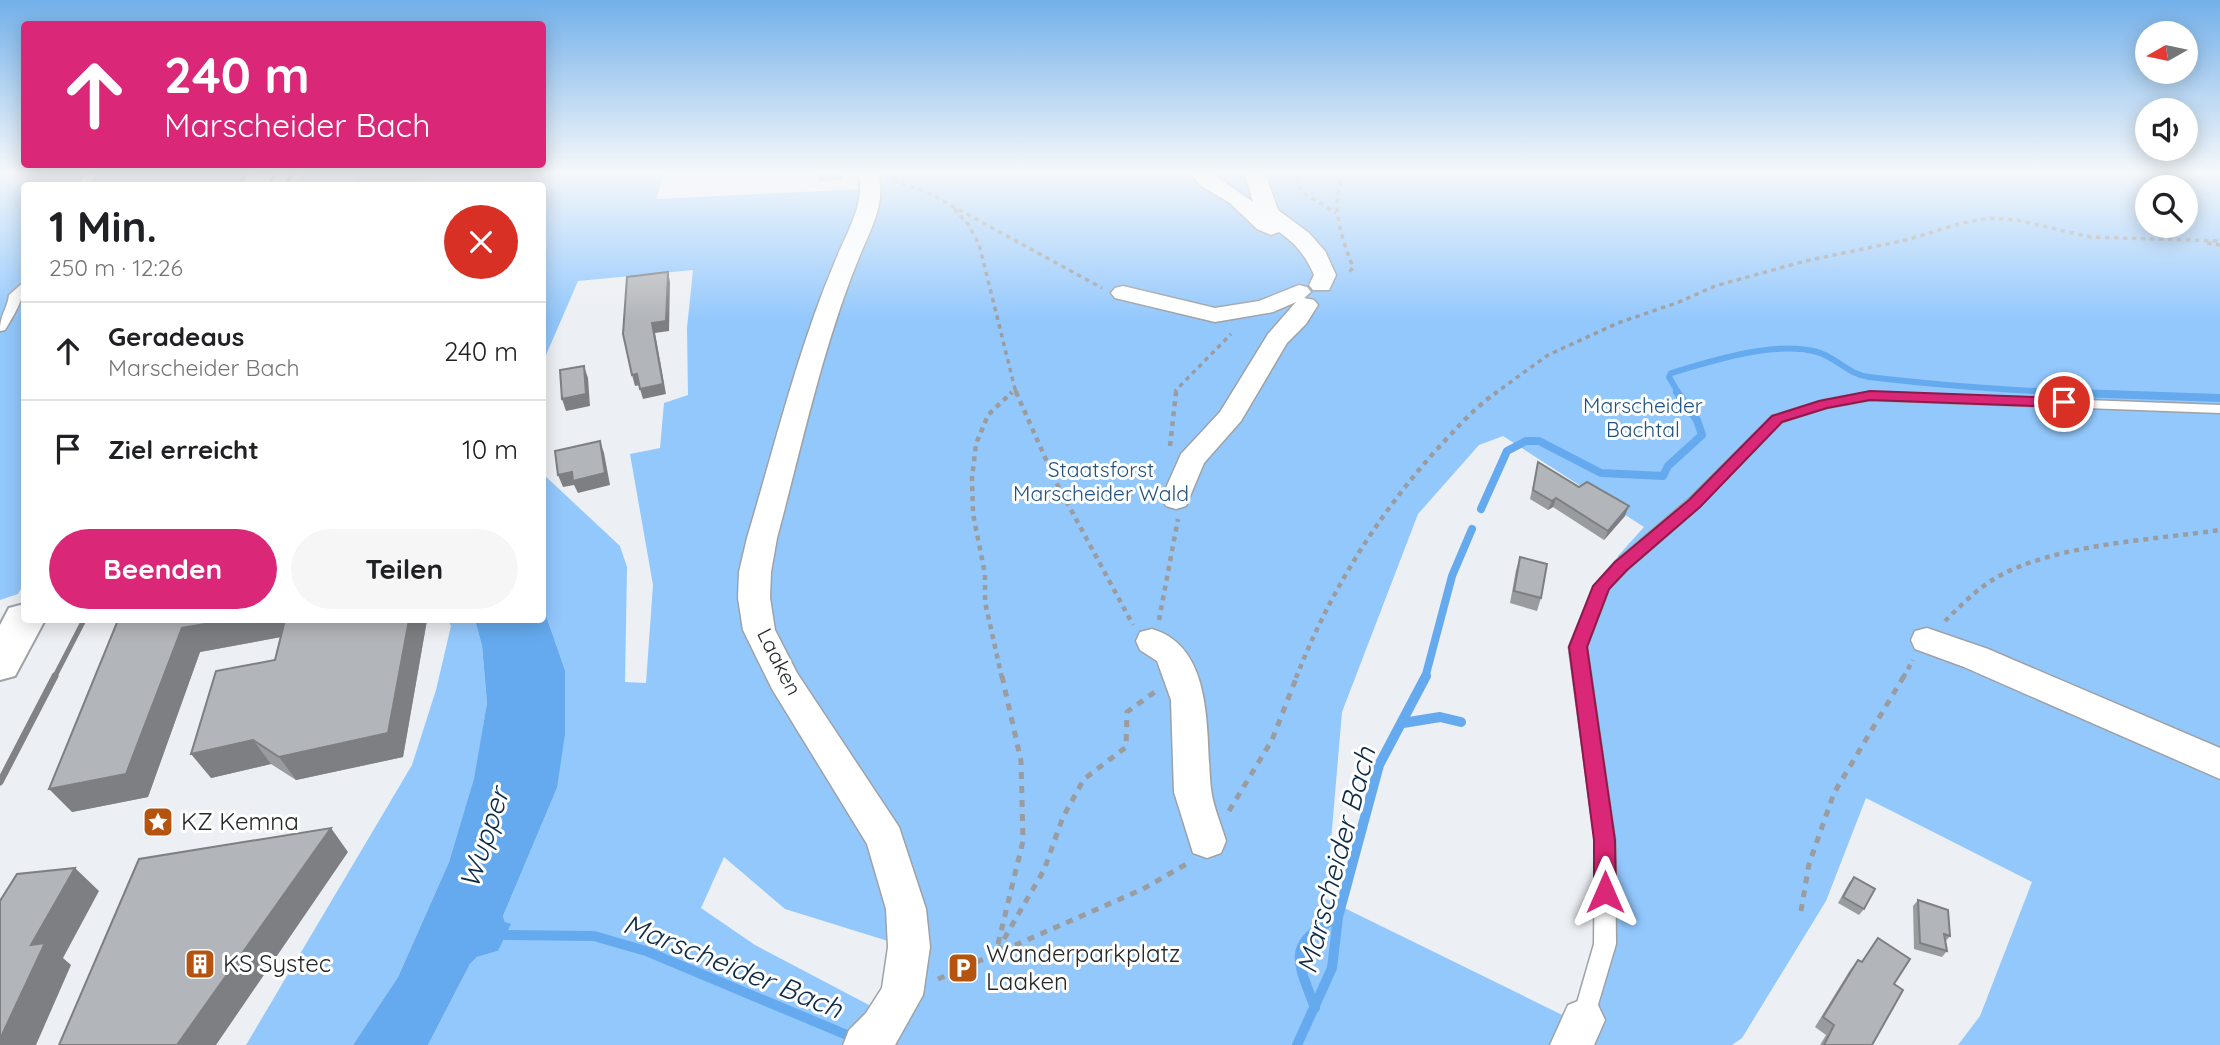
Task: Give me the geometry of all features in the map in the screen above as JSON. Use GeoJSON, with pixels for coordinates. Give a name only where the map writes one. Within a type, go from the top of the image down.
{"type":"FeatureCollection","features":[{"type":"Feature","properties":{"kind":"main road"},"geometry":{"type":"LineString","coordinates":[[0,664],[22,623]]}},
{"type":"Feature","properties":{"kind":"street","name":"Laaken"},"geometry":{"type":"LineString","coordinates":[[862,222],[828,305],[762,538],[755,572],[754,598],[759,630],[784,680],[886,838],[906,909],[909,947],[883,1022]]}},
{"type":"Feature","properties":{"kind":"street"},"geometry":{"type":"LineString","coordinates":[[1258,222],[1301,238]]}},
{"type":"Feature","properties":{"kind":"street"},"geometry":{"type":"LineString","coordinates":[[1176,499],[1191,460],[1232,415],[1243,392],[1277,339],[1297,319],[1308,294],[1325,275],[1317,256],[1301,238],[1280,222]]}},
{"type":"Feature","properties":{"kind":"street"},"geometry":{"type":"LineString","coordinates":[[1117,293],[1215,315],[1265,307],[1308,294]]}},
{"type":"Feature","properties":{"kind":"street"},"geometry":{"type":"LineString","coordinates":[[1927,640],[1976,658],[2220,764]]}},
{"type":"Feature","properties":{"kind":"street"},"geometry":{"type":"LineString","coordinates":[[1152,641],[1171,654],[1188,700],[1193,792],[1207,841]]}},
{"type":"Feature","properties":{"kind":"lane"},"geometry":{"type":"LineString","coordinates":[[0,327],[14,303],[15,295],[21,289]]}},
{"type":"Feature","properties":{"kind":"lane"},"geometry":{"type":"LineString","coordinates":[[1578,1032],[1605,944],[1605,840],[1578,647],[1602,586],[1621,566],[1694,503],[1777,419],[1824,404],[1870,396],[2220,409]]}},
{"type":"Feature","properties":{"kind":"path"},"geometry":{"type":"LineString","coordinates":[[966,222],[979,244],[1015,389],[1034,438],[1069,511],[1135,628],[1152,641]]}},
{"type":"Feature","properties":{"kind":"path"},"geometry":{"type":"LineString","coordinates":[[979,222],[1117,293]]}},
{"type":"Feature","properties":{"kind":"path"},"geometry":{"type":"LineString","coordinates":[[1308,294],[1337,286],[1353,268],[1339,222]]}},
{"type":"Feature","properties":{"kind":"path"},"geometry":{"type":"LineString","coordinates":[[883,1022],[996,951],[1143,889],[1189,864],[1224,819],[1272,740],[1309,644],[1356,556],[1404,486],[1478,405],[1548,355],[1618,323],[1679,302],[1715,286],[1805,261],[1906,240],[1975,222]]}},
{"type":"Feature","properties":{"kind":"path"},"geometry":{"type":"LineString","coordinates":[[2025,222],[2090,237],[2182,239],[2220,243]]}},
{"type":"Feature","properties":{"kind":"path"},"geometry":{"type":"LineString","coordinates":[[996,951],[1044,870],[1063,817],[1084,779],[1126,747],[1127,712],[1156,690],[1152,641],[1166,599],[1179,510],[1168,476],[1176,390],[1234,331],[1226,330]]}},
{"type":"Feature","properties":{"kind":"path"},"geometry":{"type":"LineString","coordinates":[[996,951],[1023,841],[1021,761],[985,602],[985,574],[973,514],[972,478],[976,444],[988,415],[1015,389]]}},
{"type":"Feature","properties":{"kind":"green space"},"geometry":{"type":"Polygon","coordinates":[[[0,222],[21,222],[21,588],[18,594],[0,600],[0,222]]]}},
{"type":"Feature","properties":{"kind":"green space","name":"Staatsforst Marscheider Wald"},"geometry":{"type":"Polygon","coordinates":[[[546,222],[2135,222],[2135,238],[2198,238],[2198,222],[2220,222],[2220,1045],[1958,1045],[1980,1016],[2032,882],[1866,798],[1826,901],[1742,1038],[1732,1045],[428,1045],[470,964],[477,957],[498,951],[505,922],[503,916],[557,788],[565,670],[546,616],[546,477],[620,546],[627,567],[625,682],[646,683],[653,585],[630,454],[660,448],[664,403],[688,395],[687,328],[693,270],[578,281],[546,355],[546,222]],[[1503,436],[1479,445],[1418,514],[1342,712],[1326,899],[1591,1029],[1612,855],[1615,853],[1583,662],[1618,556],[1644,527],[1503,436]],[[724,857],[701,908],[755,945],[869,1005],[874,1016],[904,946],[785,909],[724,857]]]}},
{"type":"Feature","properties":{"kind":"green space"},"geometry":{"type":"Polygon","coordinates":[[[450,623],[476,623],[482,646],[487,703],[475,779],[449,862],[398,977],[353,1045],[246,1045],[412,765],[436,690],[450,623]]]}},
{"type":"Feature","properties":{"kind":"water","name":"Wupper"},"geometry":{"type":"Polygon","coordinates":[[[546,616],[565,670],[565,734],[557,788],[503,916],[505,922],[511,924],[498,951],[477,957],[470,964],[428,1045],[353,1045],[398,977],[449,862],[474,779],[487,703],[482,646],[476,623],[546,623],[546,616]]]}},
{"type":"Feature","properties":{"kind":"building"},"geometry":{"type":"Polygon","coordinates":[[[668,272],[666,321],[652,323],[663,384],[640,389],[637,374],[632,375],[623,334],[627,277],[668,272]]]}},
{"type":"Feature","properties":{"kind":"building"},"geometry":{"type":"Polygon","coordinates":[[[584,366],[586,394],[562,399],[560,370],[584,366]]]}},
{"type":"Feature","properties":{"kind":"building"},"geometry":{"type":"Polygon","coordinates":[[[600,441],[605,473],[573,481],[572,472],[558,475],[555,451],[600,441]]]}},
{"type":"Feature","properties":{"kind":"building"},"geometry":{"type":"Polygon","coordinates":[[[1538,462],[1579,487],[1587,482],[1629,506],[1608,531],[1556,498],[1552,501],[1533,490],[1538,462]]]}},
{"type":"Feature","properties":{"kind":"building"},"geometry":{"type":"Polygon","coordinates":[[[1520,557],[1547,564],[1541,598],[1514,591],[1520,557]]]}},
{"type":"Feature","properties":{"kind":"building"},"geometry":{"type":"Polygon","coordinates":[[[117,623],[211,623],[182,628],[126,774],[49,789],[117,623]]]}},
{"type":"Feature","properties":{"kind":"building"},"geometry":{"type":"Polygon","coordinates":[[[284,623],[408,623],[388,733],[279,757],[253,740],[191,754],[216,671],[275,660],[284,623]]]}},
{"type":"Feature","properties":{"kind":"building","name":"KS Systec"},"geometry":{"type":"Polygon","coordinates":[[[331,828],[177,1045],[59,1045],[139,859],[331,828]]]}},
{"type":"Feature","properties":{"kind":"building"},"geometry":{"type":"Polygon","coordinates":[[[75,868],[31,945],[45,943],[0,1039],[0,901],[17,874],[75,868]]]}},
{"type":"Feature","properties":{"kind":"building"},"geometry":{"type":"Polygon","coordinates":[[[1854,877],[1875,889],[1864,909],[1843,897],[1854,877]]]}},
{"type":"Feature","properties":{"kind":"building"},"geometry":{"type":"Polygon","coordinates":[[[1918,900],[1948,910],[1950,936],[1944,934],[1947,951],[1920,943],[1918,900]]]}},
{"type":"Feature","properties":{"kind":"building"},"geometry":{"type":"Polygon","coordinates":[[[1878,938],[1910,959],[1894,984],[1903,990],[1872,1045],[1824,1045],[1834,1025],[1823,1017],[1858,960],[1862,962],[1878,938]]]}},
{"type":"Feature","properties":{"kind":"waterway","name":"Marscheider Bach"},"geometry":{"type":"LineString","coordinates":[[1679,394],[1669,377],[1671,373],[1744,354],[1783,349],[1817,352],[1862,376],[1983,388],[2079,393]]}},
{"type":"Feature","properties":{"kind":"waterway","name":"Marscheider Bach"},"geometry":{"type":"LineString","coordinates":[[1481,509],[1507,451],[1526,441],[1539,441],[1601,473],[1663,476],[1668,466],[1702,435],[1697,420],[1677,392]]}},
{"type":"Feature","properties":{"kind":"waterway","name":"Marscheider Bach"},"geometry":{"type":"LineString","coordinates":[[2049,392],[2079,393]]}},
{"type":"Feature","properties":{"kind":"waterway","name":"Marscheider Bach"},"geometry":{"type":"LineString","coordinates":[[2079,393],[2220,398]]}},
{"type":"Feature","properties":{"kind":"waterway","name":"Marscheider Bach"},"geometry":{"type":"LineString","coordinates":[[2079,393],[2097,394]]}},
{"type":"Feature","properties":{"kind":"waterway","name":"Marscheider Bach"},"geometry":{"type":"LineString","coordinates":[[1425,678],[1452,576],[1472,529]]}},
{"type":"Feature","properties":{"kind":"waterway","name":"Marscheider Bach"},"geometry":{"type":"LineString","coordinates":[[1338,917],[1379,765],[1425,678]]}},
{"type":"Feature","properties":{"kind":"waterway"},"geometry":{"type":"LineString","coordinates":[[1403,723],[1440,717],[1461,722]]}},
{"type":"Feature","properties":{"kind":"waterway"},"geometry":{"type":"LineString","coordinates":[[1314,1007],[1300,965],[1300,955],[1310,936],[1338,917]]}},
{"type":"Feature","properties":{"kind":"waterway","name":"Marscheider Bach"},"geometry":{"type":"LineString","coordinates":[[1314,1007],[1332,968],[1338,917]]}},
{"type":"Feature","properties":{"kind":"waterway","name":"Marscheider Bach"},"geometry":{"type":"LineString","coordinates":[[499,935],[594,936],[646,951],[871,1045]]}},
{"type":"Feature","properties":{"kind":"waterway","name":"Marscheider Bach"},"geometry":{"type":"LineString","coordinates":[[1297,1045],[1314,1007]]}},
{"type":"Feature","properties":{"kind":"railway"},"geometry":{"type":"LineString","coordinates":[[54,678],[82,623]]}},
{"type":"Feature","properties":{"kind":"railway"},"geometry":{"type":"LineString","coordinates":[[0,782],[55,676]]}},
{"type":"Feature","properties":{"kind":"place","name":"KZ Kemna"},"geometry":{"type":"Point","coordinates":[158,822]}},
{"type":"Feature","properties":{"kind":"place","name":"KS Systec"},"geometry":{"type":"Point","coordinates":[200,964]}},
{"type":"Feature","properties":{"kind":"place","name":"Wanderparkplatz Laaken"},"geometry":{"type":"Point","coordinates":[963,968]}},
{"type":"Feature","properties":{"kind":"route"},"geometry":{"type":"LineString","coordinates":[[1605,892],[1605,840],[1578,647],[1602,586],[1621,566],[1694,503],[1777,419],[1824,404],[1870,396],[2064,402]]}},
{"type":"Feature","properties":{"kind":"park label","name":"Marscheider Bachtal"},"geometry":{"type":"Point","coordinates":[1643,418]}}]}
